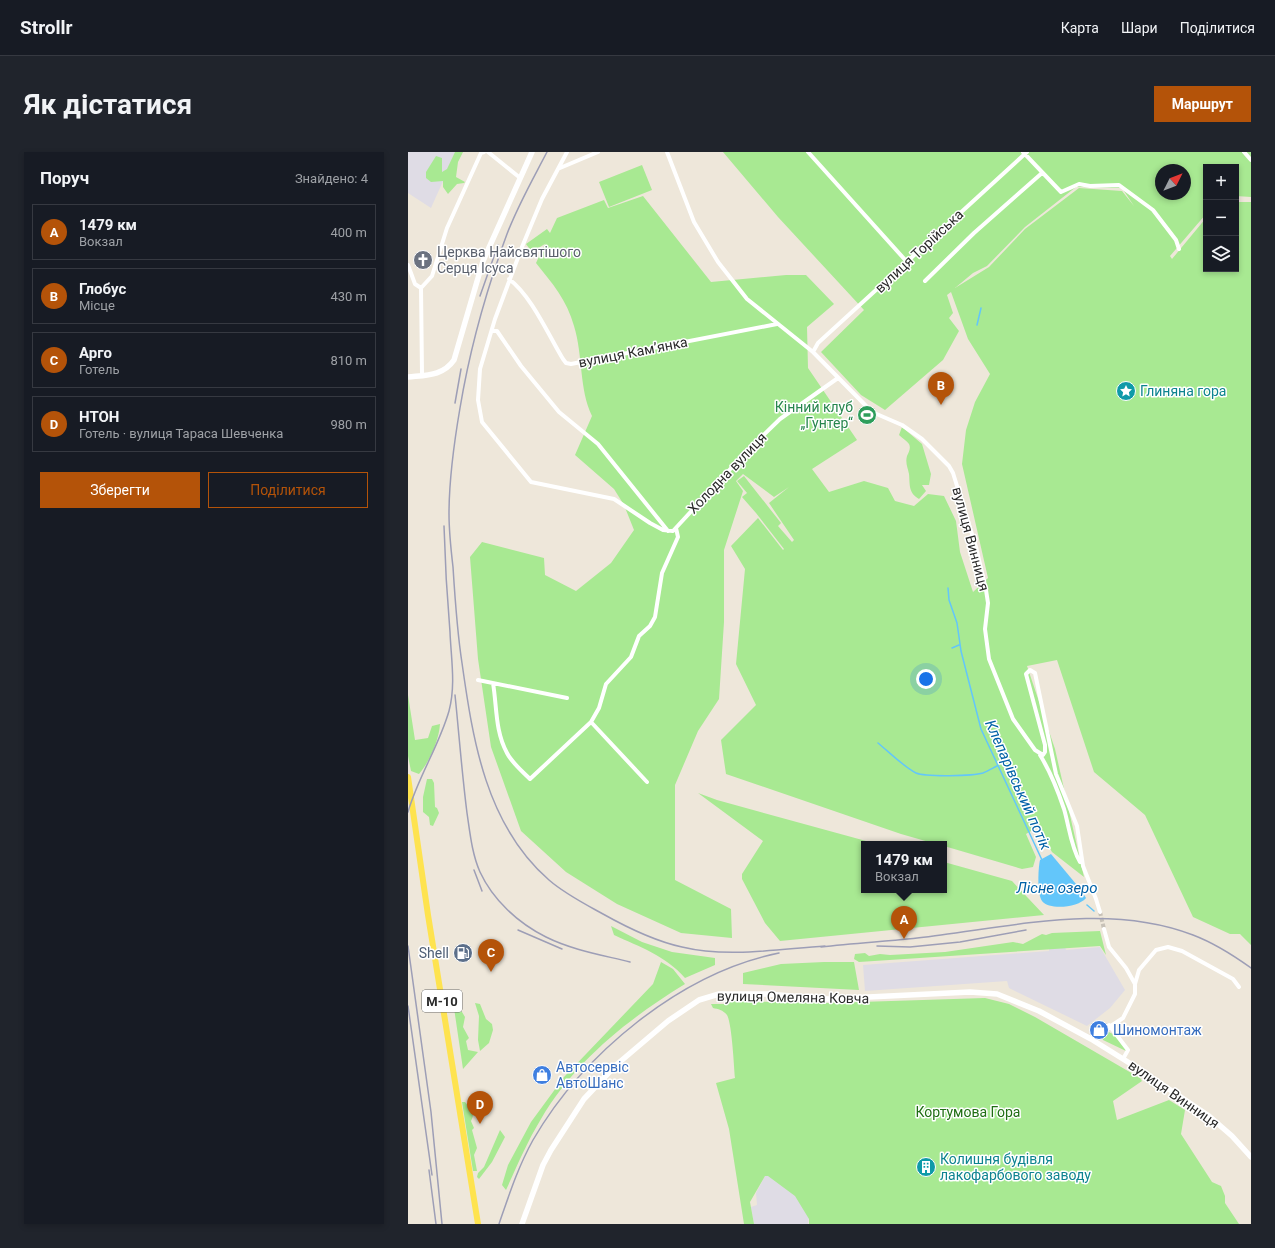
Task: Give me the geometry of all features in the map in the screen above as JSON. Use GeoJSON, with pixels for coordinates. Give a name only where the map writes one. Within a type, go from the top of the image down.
{"type":"FeatureCollection","features":[{"type":"Feature","properties":{"kind":"main road"},"geometry":{"type":"LineString","coordinates":[[408,377],[438,373],[446,370],[454,360],[483,261],[519,177],[532,152]]}},
{"type":"Feature","properties":{"kind":"main road","name":"М-10"},"geometry":{"type":"LineString","coordinates":[[408,777],[428,915],[478,1224]]}},
{"type":"Feature","properties":{"kind":"main road","name":"вулиця Омеляна Ковча"},"geometry":{"type":"LineString","coordinates":[[522,1224],[543,1165],[584,1099],[616,1066],[668,1021],[699,1000],[726,993],[828,999],[970,992],[997,994],[1011,998]]}},
{"type":"Feature","properties":{"kind":"main road","name":"вулиця Винниця"},"geometry":{"type":"LineString","coordinates":[[1011,998],[1039,1011],[1091,1039],[1123,1059],[1209,1116],[1232,1136],[1251,1157]]}},
{"type":"Feature","properties":{"kind":"street"},"geometry":{"type":"LineString","coordinates":[[422,375],[421,288],[432,276],[447,228],[481,153],[484,152]]}},
{"type":"Feature","properties":{"kind":"street"},"geometry":{"type":"LineString","coordinates":[[488,152],[519,177]]}},
{"type":"Feature","properties":{"kind":"street"},"geometry":{"type":"LineString","coordinates":[[567,152],[560,168],[542,199],[509,280],[480,369],[478,400],[482,422],[531,482],[614,499],[650,523],[668,532]]}},
{"type":"Feature","properties":{"kind":"street"},"geometry":{"type":"LineString","coordinates":[[560,168],[598,152]]}},
{"type":"Feature","properties":{"kind":"street","name":"вулиця Винниця"},"geometry":{"type":"LineString","coordinates":[[667,152],[694,222],[718,262],[747,299],[813,352],[872,412],[902,425],[930,446],[945,460],[953,473],[976,547],[986,590],[988,603],[985,629],[989,659],[1013,719],[1040,754],[1052,778],[1063,807],[1077,858],[1083,866]]}},
{"type":"Feature","properties":{"kind":"street"},"geometry":{"type":"LineString","coordinates":[[808,152],[907,262]]}},
{"type":"Feature","properties":{"kind":"street"},"geometry":{"type":"LineString","coordinates":[[1244,152],[1251,160]]}},
{"type":"Feature","properties":{"kind":"street"},"geometry":{"type":"LineString","coordinates":[[1025,153],[1061,192],[1079,184],[1090,186],[1119,185],[1153,210],[1176,240],[1179,249]]}},
{"type":"Feature","properties":{"kind":"street","name":"вулиця Торійська"},"geometry":{"type":"LineString","coordinates":[[813,352],[818,343],[1025,153]]}},
{"type":"Feature","properties":{"kind":"street"},"geometry":{"type":"LineString","coordinates":[[925,281],[974,233],[1042,173]]}},
{"type":"Feature","properties":{"kind":"street"},"geometry":{"type":"LineString","coordinates":[[408,265],[415,284],[421,288]]}},
{"type":"Feature","properties":{"kind":"street","name":"вулиця Камʼянка"},"geometry":{"type":"LineString","coordinates":[[509,280],[521,292],[542,322],[563,359],[566,363],[571,364],[777,324]]}},
{"type":"Feature","properties":{"kind":"street"},"geometry":{"type":"LineString","coordinates":[[492,331],[497,331],[521,366],[559,412],[598,444],[668,532]]}},
{"type":"Feature","properties":{"kind":"street","name":"Холодна вулиця"},"geometry":{"type":"LineString","coordinates":[[668,532],[673,531],[676,528],[746,452],[780,419],[838,378]]}},
{"type":"Feature","properties":{"kind":"street"},"geometry":{"type":"LineString","coordinates":[[493,683],[498,727],[502,742],[513,762],[530,779],[591,722],[599,708],[606,684],[631,657],[639,636],[650,626],[655,617],[662,573],[678,537],[676,528]]}},
{"type":"Feature","properties":{"kind":"street"},"geometry":{"type":"LineString","coordinates":[[1040,754],[1044,754],[1045,749],[1027,676],[1030,670],[1035,673],[1056,774],[1077,826],[1083,866],[1100,912]]}},
{"type":"Feature","properties":{"kind":"street"},"geometry":{"type":"LineString","coordinates":[[478,680],[568,698]]}},
{"type":"Feature","properties":{"kind":"street"},"geometry":{"type":"LineString","coordinates":[[591,722],[647,782]]}},
{"type":"Feature","properties":{"kind":"street"},"geometry":{"type":"LineString","coordinates":[[1104,929],[1109,947],[1126,968],[1135,984]]}},
{"type":"Feature","properties":{"kind":"street"},"geometry":{"type":"LineString","coordinates":[[1091,1039],[1123,1018],[1135,994],[1135,984],[1139,970],[1149,956],[1156,950],[1168,947],[1182,951],[1233,980],[1239,987]]}},
{"type":"Feature","properties":{"kind":"street"},"geometry":{"type":"LineString","coordinates":[[1109,1026],[1128,1050],[1123,1059]]}},
{"type":"Feature","properties":{"kind":"shaded area"},"geometry":{"type":"Polygon","coordinates":[[[408,152],[456,152],[431,208],[408,193],[408,152]]]}},
{"type":"Feature","properties":{"kind":"shaded area"},"geometry":{"type":"Polygon","coordinates":[[[1065,947],[1066,950],[1100,947],[1125,990],[1110,1008],[1087,1026],[1009,988],[1007,981],[865,991],[863,965],[1049,951],[1049,948],[1065,947]]]}},
{"type":"Feature","properties":{"kind":"shaded area"},"geometry":{"type":"Polygon","coordinates":[[[801,1175],[812,1195],[808,1224],[754,1224],[751,1207],[757,1205],[756,1193],[765,1176],[801,1175]]]}},
{"type":"Feature","properties":{"kind":"green space"},"geometry":{"type":"Polygon","coordinates":[[[455,152],[463,152],[458,162],[456,177],[465,182],[457,184],[448,194],[443,187],[443,181],[431,182],[426,178],[426,172],[436,156],[442,158],[442,172],[447,169],[455,152]]]}},
{"type":"Feature","properties":{"kind":"green space"},"geometry":{"type":"Polygon","coordinates":[[[723,152],[1251,152],[1251,197],[1239,196],[1239,164],[1203,164],[1203,218],[1170,256],[1172,259],[1203,222],[1203,272],[1239,272],[1239,202],[1251,202],[1251,945],[1240,934],[1230,934],[1193,917],[1145,815],[1094,772],[1057,660],[1027,666],[1055,749],[1084,877],[1052,852],[1038,827],[1026,834],[1036,857],[1033,867],[1022,869],[947,847],[947,841],[926,841],[901,834],[726,774],[721,740],[756,705],[736,664],[745,569],[731,546],[758,518],[783,550],[784,549],[742,497],[747,493],[737,481],[744,476],[781,523],[778,526],[792,542],[794,540],[769,503],[789,487],[774,497],[743,474],[736,481],[743,491],[724,550],[724,622],[719,699],[698,731],[675,785],[675,880],[731,909],[732,938],[681,933],[617,904],[566,872],[521,831],[491,747],[478,659],[470,557],[482,542],[544,558],[545,575],[576,591],[611,563],[634,530],[624,505],[614,489],[575,455],[592,416],[585,395],[577,337],[571,317],[563,300],[536,263],[545,244],[548,242],[532,252],[526,244],[547,229],[550,233],[557,218],[604,200],[608,208],[643,196],[711,282],[786,275],[806,275],[834,304],[807,327],[808,368],[857,440],[812,469],[829,492],[864,481],[888,488],[895,501],[914,506],[928,494],[944,496],[956,521],[960,552],[973,592],[988,578],[962,464],[966,430],[975,402],[990,374],[968,339],[951,292],[947,295],[953,313],[949,318],[959,331],[943,360],[885,410],[861,395],[821,352],[864,310],[778,217],[723,152]],[[1076,187],[1025,227],[987,266],[973,273],[955,288],[989,267],[1025,229],[1079,188],[1122,191],[1134,206],[1122,188],[1076,187]]]}},
{"type":"Feature","properties":{"kind":"green space"},"geometry":{"type":"Polygon","coordinates":[[[642,165],[652,190],[609,207],[599,182],[642,165]]]}},
{"type":"Feature","properties":{"kind":"green space"},"geometry":{"type":"Polygon","coordinates":[[[902,427],[922,444],[931,474],[929,485],[922,485],[926,491],[919,499],[915,497],[910,488],[906,461],[910,447],[909,444],[899,435],[902,427]]]}},
{"type":"Feature","properties":{"kind":"green space"},"geometry":{"type":"Polygon","coordinates":[[[408,695],[415,740],[428,738],[432,726],[440,724],[438,737],[433,750],[427,763],[419,774],[411,771],[408,756],[408,695]]]}},
{"type":"Feature","properties":{"kind":"green space"},"geometry":{"type":"Polygon","coordinates":[[[427,779],[432,779],[434,783],[435,807],[439,813],[433,826],[430,825],[429,817],[423,812],[423,797],[427,779]]]}},
{"type":"Feature","properties":{"kind":"green space"},"geometry":{"type":"Polygon","coordinates":[[[698,793],[717,800],[866,841],[861,841],[861,893],[947,893],[947,863],[1012,881],[1044,915],[780,941],[765,923],[742,879],[742,874],[763,841],[698,793]]]}},
{"type":"Feature","properties":{"kind":"green space"},"geometry":{"type":"Polygon","coordinates":[[[611,926],[642,942],[672,952],[715,958],[715,965],[685,978],[678,970],[661,958],[614,935],[611,926]]]}},
{"type":"Feature","properties":{"kind":"green space"},"geometry":{"type":"Polygon","coordinates":[[[1100,931],[1106,955],[1100,946],[859,962],[854,959],[855,954],[865,953],[869,956],[880,954],[890,955],[945,952],[1013,942],[1023,944],[1042,934],[1046,935],[1052,933],[1100,931]]]}},
{"type":"Feature","properties":{"kind":"green space"},"geometry":{"type":"Polygon","coordinates":[[[661,962],[673,969],[685,984],[664,997],[623,1027],[586,1060],[570,1078],[541,1119],[522,1154],[506,1190],[502,1185],[508,1165],[531,1122],[564,1077],[653,984],[661,962]]]}},
{"type":"Feature","properties":{"kind":"green space"},"geometry":{"type":"Polygon","coordinates":[[[854,962],[859,990],[743,984],[743,973],[781,964],[854,962]]]}},
{"type":"Feature","properties":{"kind":"green space","name":"Кортумова Гора"},"geometry":{"type":"Polygon","coordinates":[[[985,998],[1009,1004],[1035,1017],[1140,1078],[1142,1081],[1113,1101],[1117,1120],[1169,1100],[1185,1110],[1181,1134],[1212,1182],[1221,1186],[1225,1196],[1225,1203],[1239,1224],[809,1224],[809,1219],[795,1196],[768,1176],[765,1176],[750,1202],[754,1224],[744,1224],[729,1129],[716,1083],[735,1078],[729,1020],[727,1015],[719,1009],[713,1008],[711,1004],[725,1004],[725,1001],[829,1003],[985,998]]]}},
{"type":"Feature","properties":{"kind":"green space"},"geometry":{"type":"Polygon","coordinates":[[[475,1003],[480,1004],[486,1019],[492,1024],[493,1030],[489,1043],[480,1051],[478,1040],[479,1016],[475,1003]]]}},
{"type":"Feature","properties":{"kind":"green space"},"geometry":{"type":"Polygon","coordinates":[[[459,1007],[465,1017],[463,1027],[469,1038],[466,1041],[468,1050],[478,1052],[463,1069],[454,1008],[459,1007]]]}},
{"type":"Feature","properties":{"kind":"green space"},"geometry":{"type":"Polygon","coordinates":[[[1105,1031],[1111,1033],[1117,1038],[1126,1048],[1126,1051],[1103,1040],[1101,1035],[1105,1031]]]}},
{"type":"Feature","properties":{"kind":"green space"},"geometry":{"type":"Polygon","coordinates":[[[462,1102],[465,1102],[473,1113],[471,1121],[474,1128],[472,1130],[477,1148],[474,1155],[477,1171],[473,1171],[462,1102]]]}},
{"type":"Feature","properties":{"kind":"green space"},"geometry":{"type":"Polygon","coordinates":[[[500,1130],[505,1137],[492,1162],[479,1179],[477,1177],[478,1173],[484,1167],[500,1130]]]}},
{"type":"Feature","properties":{"kind":"water","name":"Лісне озеро"},"geometry":{"type":"Polygon","coordinates":[[[1051,854],[1086,898],[1077,904],[1064,907],[1051,906],[1046,904],[1040,898],[1038,875],[1040,860],[1051,854]]]}},
{"type":"Feature","properties":{"kind":"waterway"},"geometry":{"type":"LineString","coordinates":[[977,325],[981,308]]}},
{"type":"Feature","properties":{"kind":"waterway","name":"Клепарівський потік"},"geometry":{"type":"LineString","coordinates":[[948,588],[949,600],[957,623],[961,651],[981,729],[1042,860]]}},
{"type":"Feature","properties":{"kind":"waterway"},"geometry":{"type":"LineString","coordinates":[[952,648],[959,645]]}},
{"type":"Feature","properties":{"kind":"waterway"},"geometry":{"type":"LineString","coordinates":[[878,743],[907,767],[916,773],[921,774],[950,776],[970,775],[983,773],[997,766]]}},
{"type":"Feature","properties":{"kind":"waterway","name":"Клепарівський потік"},"geometry":{"type":"LineString","coordinates":[[1087,905],[1094,911]]}},
{"type":"Feature","properties":{"kind":"tunnel"},"geometry":{"type":"LineString","coordinates":[[1100,912],[1104,929]]}},
{"type":"Feature","properties":{"kind":"railway"},"geometry":{"type":"LineString","coordinates":[[547,152],[511,223],[499,255],[486,298],[464,386],[451,474],[449,527],[456,615],[471,722],[486,780],[497,808],[510,834],[528,858],[549,880],[575,898],[632,929],[651,938],[682,947],[717,952],[753,952],[825,946]]}},
{"type":"Feature","properties":{"kind":"railway"},"geometry":{"type":"LineString","coordinates":[[480,296],[498,245]]}},
{"type":"Feature","properties":{"kind":"railway"},"geometry":{"type":"LineString","coordinates":[[455,403],[461,369]]}},
{"type":"Feature","properties":{"kind":"railway"},"geometry":{"type":"LineString","coordinates":[[408,812],[417,786],[445,724],[451,701],[452,672],[444,526]]}},
{"type":"Feature","properties":{"kind":"railway"},"geometry":{"type":"LineString","coordinates":[[455,695],[470,836],[477,865],[485,882],[507,910],[526,925],[546,937],[556,942],[587,952],[630,962]]}},
{"type":"Feature","properties":{"kind":"railway"},"geometry":{"type":"LineString","coordinates":[[474,870],[482,891]]}},
{"type":"Feature","properties":{"kind":"railway"},"geometry":{"type":"LineString","coordinates":[[821,947],[926,937],[1036,922],[1100,918],[1132,920],[1163,926],[1193,935],[1223,950],[1251,968]]}},
{"type":"Feature","properties":{"kind":"railway"},"geometry":{"type":"LineString","coordinates":[[518,930],[562,949]]}},
{"type":"Feature","properties":{"kind":"railway"},"geometry":{"type":"LineString","coordinates":[[877,946],[910,947],[960,942],[1026,930]]}},
{"type":"Feature","properties":{"kind":"railway"},"geometry":{"type":"LineString","coordinates":[[408,946],[431,1112],[442,1224]]}},
{"type":"Feature","properties":{"kind":"railway"},"geometry":{"type":"LineString","coordinates":[[499,1224],[518,1171],[533,1140],[554,1108],[579,1077],[607,1048],[638,1022],[671,998],[706,979],[742,963],[779,953]]}},
{"type":"Feature","properties":{"kind":"railway"},"geometry":{"type":"LineString","coordinates":[[408,1006],[432,1175]]}},
{"type":"Feature","properties":{"kind":"railway"},"geometry":{"type":"LineString","coordinates":[[429,1170],[436,1224]]}},
{"type":"Feature","properties":{"kind":"place","name":"Церква Найсвятішого Серця Ісуса"},"geometry":{"type":"Point","coordinates":[423,260]}},
{"type":"Feature","properties":{"kind":"place","name":"Глиняна гора"},"geometry":{"type":"Point","coordinates":[1126,391]}},
{"type":"Feature","properties":{"kind":"place","name":"Глобус"},"geometry":{"type":"Point","coordinates":[941,405]}},
{"type":"Feature","properties":{"kind":"place","name":"Кінний клуб „Гунтер“"},"geometry":{"type":"Point","coordinates":[867,415]}},
{"type":"Feature","properties":{"kind":"place","name":"1479 км"},"geometry":{"type":"Point","coordinates":[904,939]}},
{"type":"Feature","properties":{"kind":"place","name":"Shell"},"geometry":{"type":"Point","coordinates":[463,953]}},
{"type":"Feature","properties":{"kind":"place","name":"Арго"},"geometry":{"type":"Point","coordinates":[491,972]}},
{"type":"Feature","properties":{"kind":"place","name":"Шиномонтаж"},"geometry":{"type":"Point","coordinates":[1099,1030]}},
{"type":"Feature","properties":{"kind":"place","name":"Автосервіс АвтоШанс"},"geometry":{"type":"Point","coordinates":[542,1075]}},
{"type":"Feature","properties":{"kind":"place","name":"НТОН"},"geometry":{"type":"Point","coordinates":[480,1124]}},
{"type":"Feature","properties":{"kind":"place","name":"Колишня будівля лакофарбового заводу"},"geometry":{"type":"Point","coordinates":[926,1167]}}]}
